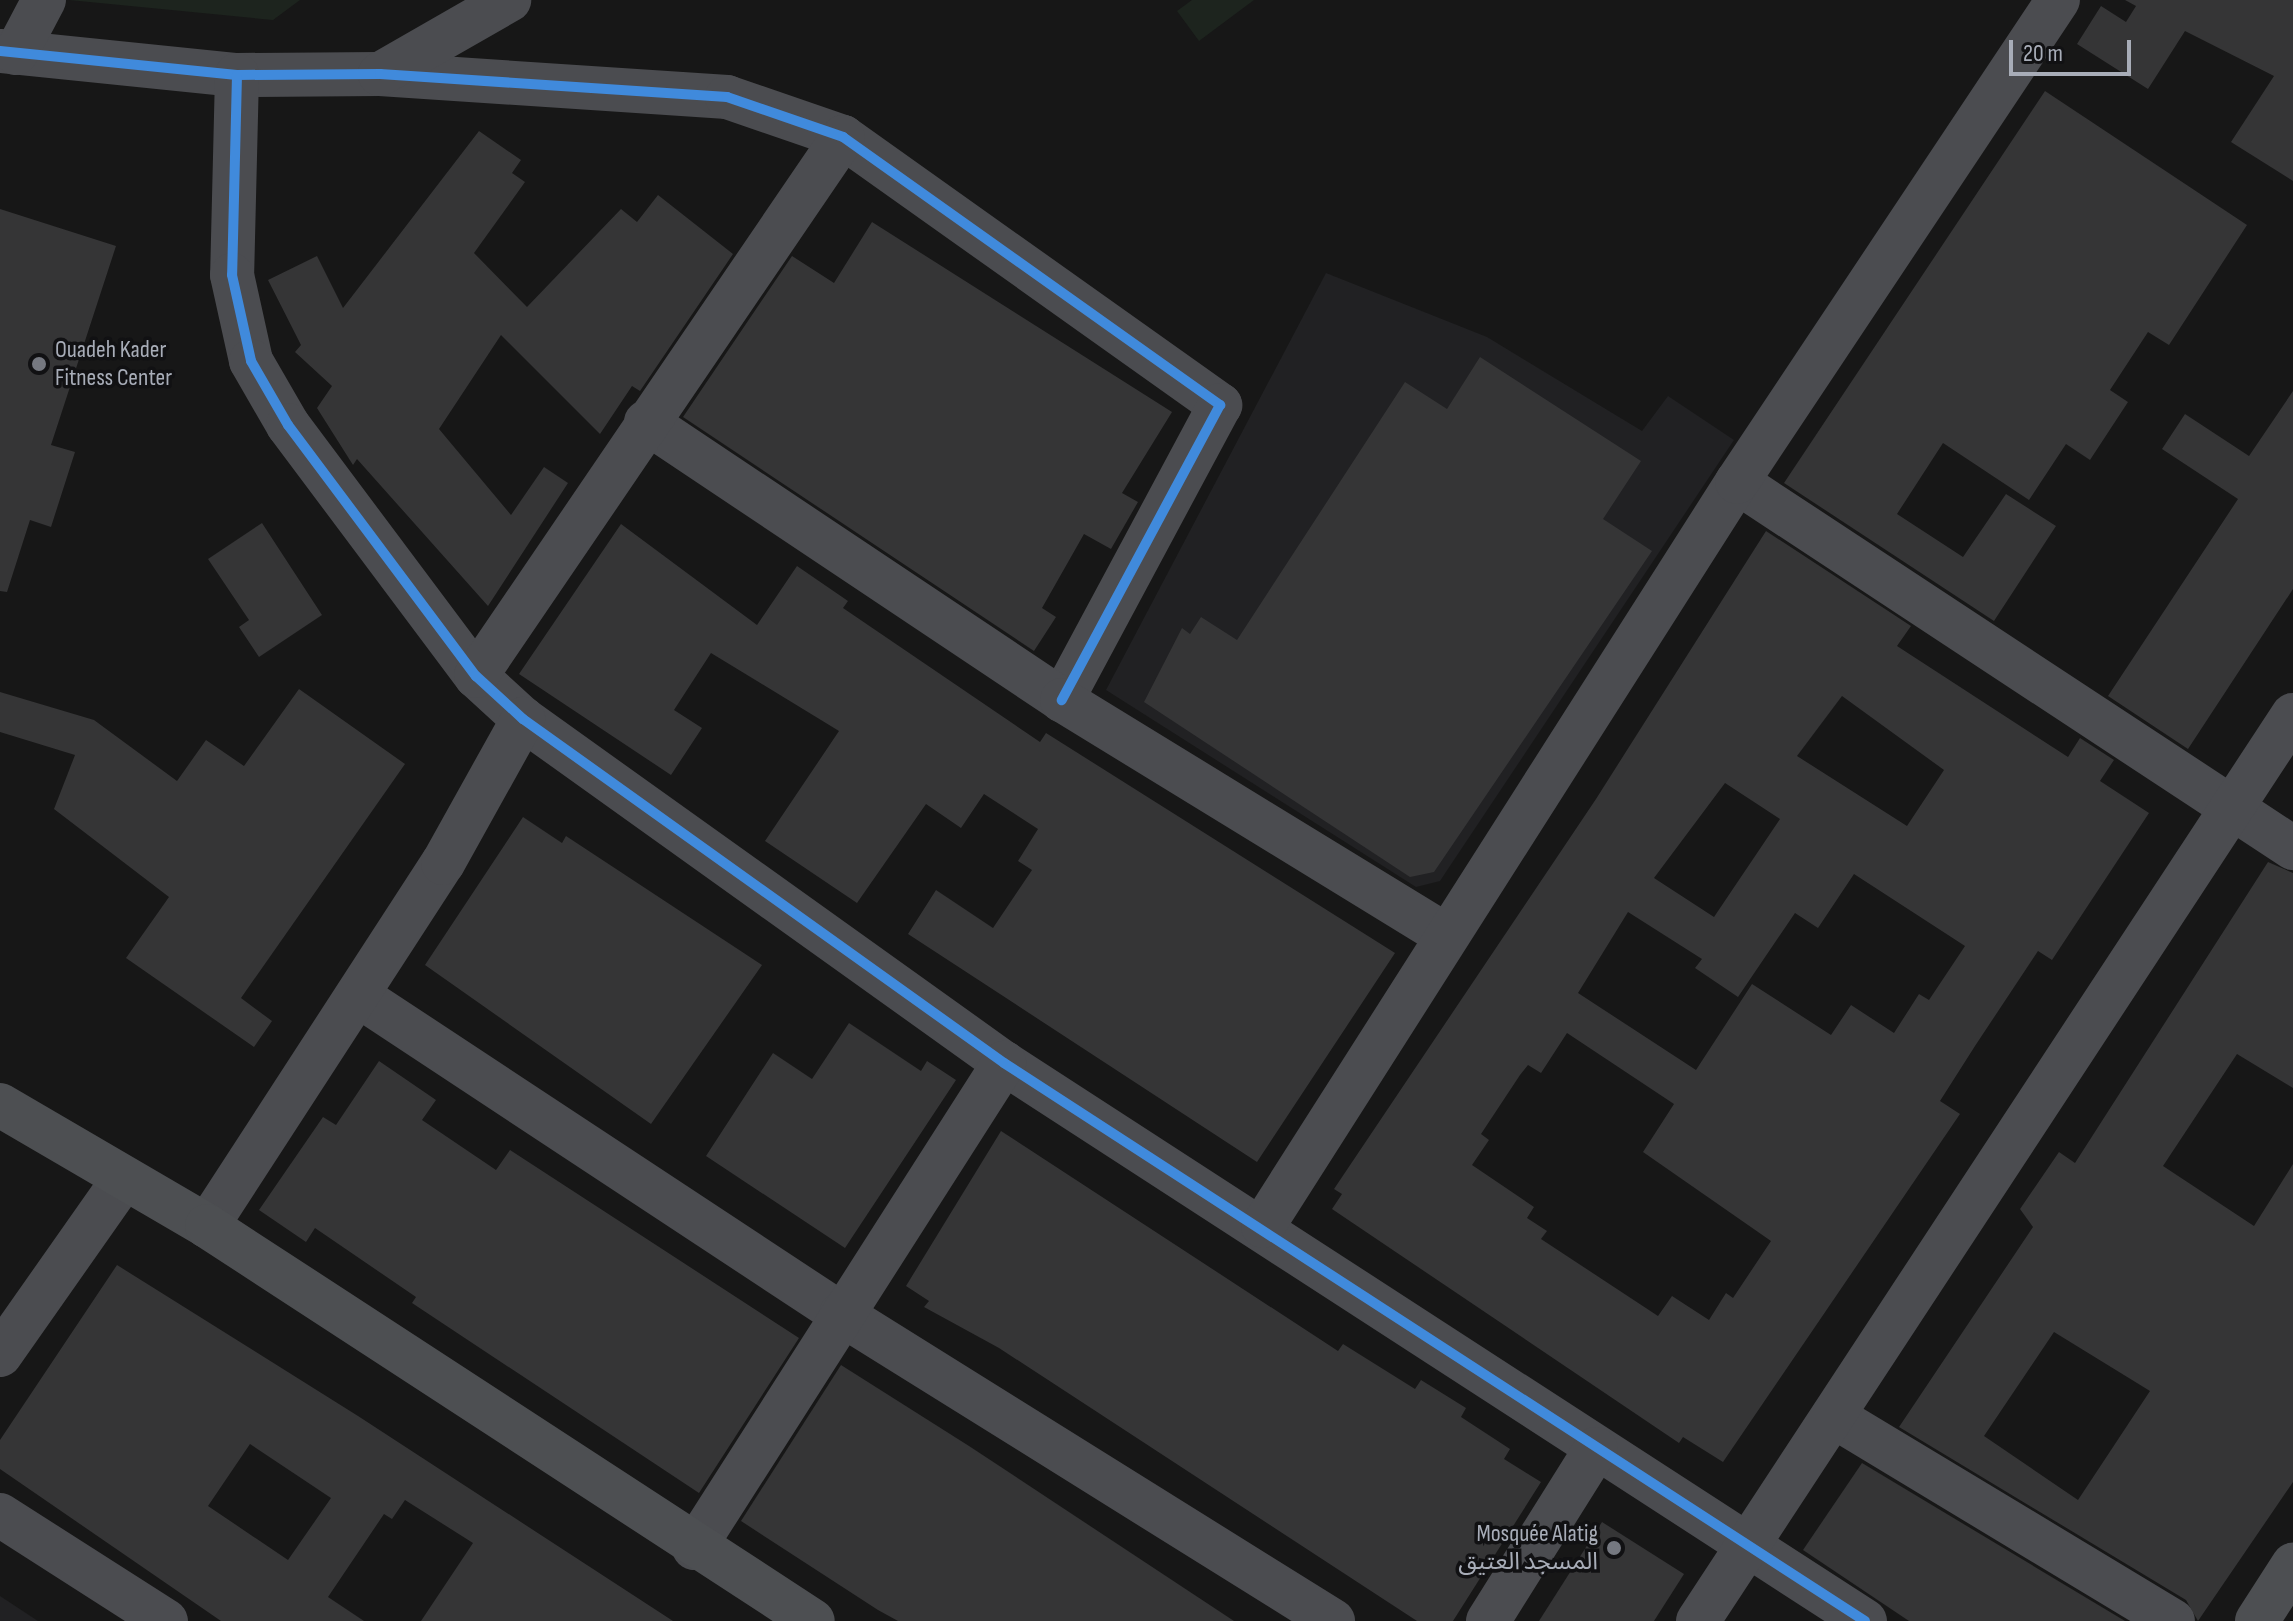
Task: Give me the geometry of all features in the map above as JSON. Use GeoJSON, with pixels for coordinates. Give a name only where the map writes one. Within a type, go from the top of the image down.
{"type":"FeatureCollection","features":[{"type":"Feature","properties":{"kind":"main road"},"geometry":{"type":"LineString","coordinates":[[0,1105],[123,1180],[207,1226],[694,1548],[813,1621]]}},
{"type":"Feature","properties":{"kind":"main road"},"geometry":{"type":"LineString","coordinates":[[2257,1621],[2293,1565]]}},
{"type":"Feature","properties":{"kind":"street"},"geometry":{"type":"LineString","coordinates":[[44,0],[8,52],[237,75],[380,74],[727,97],[843,137],[1220,405],[1062,700]]}},
{"type":"Feature","properties":{"kind":"street"},"geometry":{"type":"LineString","coordinates":[[380,74],[509,0]]}},
{"type":"Feature","properties":{"kind":"street"},"geometry":{"type":"LineString","coordinates":[[1263,1226],[1737,482],[2058,0]]}},
{"type":"Feature","properties":{"kind":"street"},"geometry":{"type":"LineString","coordinates":[[237,75],[232,275],[251,361],[288,425],[476,676],[523,719],[1004,1063],[1263,1226],[1596,1449],[1865,1621]]}},
{"type":"Feature","properties":{"kind":"street"},"geometry":{"type":"LineString","coordinates":[[476,676],[646,422],[843,137]]}},
{"type":"Feature","properties":{"kind":"street"},"geometry":{"type":"LineString","coordinates":[[646,422],[1062,700],[1446,935]]}},
{"type":"Feature","properties":{"kind":"street"},"geometry":{"type":"LineString","coordinates":[[1737,482],[2293,848]]}},
{"type":"Feature","properties":{"kind":"street"},"geometry":{"type":"LineString","coordinates":[[1698,1621],[2293,715]]}},
{"type":"Feature","properties":{"kind":"street"},"geometry":{"type":"LineString","coordinates":[[207,1226],[359,996],[523,719]]}},
{"type":"Feature","properties":{"kind":"street"},"geometry":{"type":"LineString","coordinates":[[359,996],[841,1314],[1333,1621]]}},
{"type":"Feature","properties":{"kind":"street"},"geometry":{"type":"LineString","coordinates":[[694,1548],[1004,1063]]}},
{"type":"Feature","properties":{"kind":"street"},"geometry":{"type":"LineString","coordinates":[[0,1355],[123,1180]]}},
{"type":"Feature","properties":{"kind":"street"},"geometry":{"type":"LineString","coordinates":[[1833,1416],[2173,1621]]}},
{"type":"Feature","properties":{"kind":"street"},"geometry":{"type":"LineString","coordinates":[[1488,1621],[1596,1449]]}},
{"type":"Feature","properties":{"kind":"street"},"geometry":{"type":"LineString","coordinates":[[0,1515],[166,1621]]}},
{"type":"Feature","properties":{"kind":"shaded area"},"geometry":{"type":"Polygon","coordinates":[[[69,0],[300,0],[273,20],[69,0]]]}},
{"type":"Feature","properties":{"kind":"shaded area"},"geometry":{"type":"Polygon","coordinates":[[[1192,0],[1254,0],[1199,41],[1177,11],[1192,0]]]}},
{"type":"Feature","properties":{"kind":"shaded area"},"geometry":{"type":"Polygon","coordinates":[[[1326,273],[1487,337],[1642,431],[1668,396],[1734,440],[1440,881],[1416,887],[1106,690],[1326,273]]]}},
{"type":"Feature","properties":{"kind":"shaded area"},"geometry":{"type":"Polygon","coordinates":[[[0,1596],[38,1621],[0,1621],[0,1596]]]}},
{"type":"Feature","properties":{"kind":"building"},"geometry":{"type":"Polygon","coordinates":[[[2125,0],[2293,0],[2293,181],[2231,142],[2274,76],[2185,31],[2148,89],[2077,44],[2101,6],[2126,22],[2136,6],[2125,0]]]}},
{"type":"Feature","properties":{"kind":"building"},"geometry":{"type":"Polygon","coordinates":[[[2045,91],[2247,225],[2169,345],[2148,332],[2110,390],[2128,402],[2090,460],[2066,444],[2029,500],[1943,443],[1897,514],[1963,557],[2006,494],[2056,526],[1994,621],[1784,483],[2045,91]]]}},
{"type":"Feature","properties":{"kind":"building"},"geometry":{"type":"Polygon","coordinates":[[[479,131],[521,160],[512,173],[525,182],[474,253],[527,307],[621,209],[637,222],[658,195],[733,254],[640,391],[632,386],[600,434],[501,335],[439,429],[511,515],[544,467],[568,483],[488,606],[357,459],[353,465],[317,408],[332,386],[295,352],[301,345],[268,280],[317,256],[343,308],[479,131]]]}},
{"type":"Feature","properties":{"kind":"building","name":"Ouadeh Kader Fitness Center"},"geometry":{"type":"Polygon","coordinates":[[[0,209],[116,246],[51,445],[75,452],[51,527],[30,520],[7,592],[0,591],[0,209]]]}},
{"type":"Feature","properties":{"kind":"building"},"geometry":{"type":"Polygon","coordinates":[[[872,222],[1172,412],[1122,493],[1138,502],[1111,549],[1084,534],[1042,608],[1056,617],[1034,651],[683,417],[792,256],[834,283],[872,222]]]}},
{"type":"Feature","properties":{"kind":"building"},"geometry":{"type":"Polygon","coordinates":[[[1480,357],[1641,461],[1603,519],[1652,551],[1434,872],[1410,877],[1144,702],[1182,628],[1190,634],[1201,617],[1237,640],[1405,382],[1447,409],[1480,357]]]}},
{"type":"Feature","properties":{"kind":"building"},"geometry":{"type":"Polygon","coordinates":[[[2293,391],[2293,589],[2188,749],[2108,696],[2238,499],[2162,449],[2185,414],[2249,456],[2293,391]]]}},
{"type":"Feature","properties":{"kind":"building"},"geometry":{"type":"Polygon","coordinates":[[[262,523],[322,615],[259,657],[239,627],[249,620],[208,559],[262,523]]]}},
{"type":"Feature","properties":{"kind":"building"},"geometry":{"type":"Polygon","coordinates":[[[621,524],[757,625],[797,566],[848,601],[843,608],[1040,742],[1046,733],[1395,953],[1257,1162],[908,934],[936,890],[993,928],[1032,870],[1018,861],[1038,829],[984,794],[961,828],[926,804],[857,903],[765,841],[839,731],[711,653],[674,710],[702,728],[671,775],[519,674],[621,524]]]}},
{"type":"Feature","properties":{"kind":"building"},"geometry":{"type":"Polygon","coordinates":[[[1766,531],[1911,626],[1897,646],[2068,757],[2080,738],[2114,760],[2100,781],[2149,813],[2052,960],[2038,951],[1975,1046],[1940,1101],[1960,1114],[1723,1462],[1683,1437],[1679,1443],[1332,1209],[1342,1194],[1334,1189],[1596,799],[1766,531]],[[1842,696],[1797,756],[1907,826],[1944,770],[1842,696]],[[1725,783],[1654,878],[1714,917],[1780,819],[1725,783]],[[1854,874],[1818,928],[1795,913],[1738,997],[1695,968],[1702,959],[1628,912],[1578,993],[1696,1070],[1752,984],[1831,1035],[1851,1005],[1894,1033],[1919,994],[1929,1000],[1965,946],[1854,874]],[[1567,1033],[1541,1073],[1528,1065],[1520,1075],[1481,1134],[1489,1140],[1472,1165],[1534,1207],[1527,1218],[1547,1231],[1541,1239],[1658,1316],[1672,1296],[1709,1320],[1726,1293],[1733,1298],[1771,1241],[1643,1152],[1674,1104],[1567,1033]]]}},
{"type":"Feature","properties":{"kind":"building"},"geometry":{"type":"Polygon","coordinates":[[[299,689],[405,764],[241,998],[272,1021],[254,1047],[126,958],[169,897],[54,809],[75,755],[0,732],[0,692],[94,720],[177,781],[206,740],[244,766],[299,689]]]}},
{"type":"Feature","properties":{"kind":"building"},"geometry":{"type":"Polygon","coordinates":[[[523,817],[562,843],[566,836],[762,965],[651,1124],[425,965],[523,817]]]}},
{"type":"Feature","properties":{"kind":"building"},"geometry":{"type":"Polygon","coordinates":[[[2268,862],[2293,873],[2293,1088],[2237,1054],[2163,1166],[2254,1226],[2293,1164],[2293,1482],[2198,1621],[2186,1600],[1899,1427],[2033,1227],[2020,1209],[2059,1152],[2075,1163],[2268,862]],[[2054,1332],[1984,1436],[2078,1500],[2150,1391],[2054,1332]]]}},
{"type":"Feature","properties":{"kind":"building"},"geometry":{"type":"Polygon","coordinates":[[[849,1023],[921,1071],[927,1061],[956,1080],[845,1248],[706,1156],[773,1053],[812,1079],[849,1023]]]}},
{"type":"Feature","properties":{"kind":"building"},"geometry":{"type":"Polygon","coordinates":[[[379,1061],[436,1100],[422,1120],[496,1170],[510,1150],[799,1338],[699,1493],[412,1303],[416,1297],[315,1228],[306,1242],[259,1210],[323,1117],[336,1125],[379,1061]]]}},
{"type":"Feature","properties":{"kind":"building"},"geometry":{"type":"Polygon","coordinates":[[[1001,1131],[1338,1351],[1343,1344],[1415,1389],[1421,1380],[1466,1408],[1461,1417],[1510,1449],[1504,1459],[1541,1482],[1453,1621],[1417,1621],[999,1348],[924,1307],[929,1301],[906,1286],[1001,1131]]]}},
{"type":"Feature","properties":{"kind":"building"},"geometry":{"type":"Polygon","coordinates":[[[117,1265],[358,1416],[673,1621],[421,1621],[473,1543],[405,1500],[392,1519],[384,1514],[328,1597],[364,1621],[221,1621],[0,1469],[0,1440],[117,1265]],[[250,1444],[208,1506],[288,1560],[331,1498],[250,1444]]]}},
{"type":"Feature","properties":{"kind":"building"},"geometry":{"type":"Polygon","coordinates":[[[841,1365],[1234,1621],[898,1621],[741,1521],[841,1365]]]}},
{"type":"Feature","properties":{"kind":"building"},"geometry":{"type":"Polygon","coordinates":[[[1862,1463],[2125,1621],[1909,1621],[1803,1550],[1862,1463]]]}},
{"type":"Feature","properties":{"kind":"building","name":"Mosquée Alatig المسجد العتيق"},"geometry":{"type":"Polygon","coordinates":[[[1602,1522],[1684,1574],[1654,1621],[1539,1621],[1602,1522]]]}},
{"type":"Feature","properties":{"kind":"cycle path"},"geometry":{"type":"LineString","coordinates":[[0,51],[237,75],[380,74],[727,97],[843,137],[1220,405],[1062,700]]}},
{"type":"Feature","properties":{"kind":"cycle path"},"geometry":{"type":"LineString","coordinates":[[237,75],[232,275],[251,361],[288,425],[476,676],[523,719],[1004,1063],[1865,1621]]}},
{"type":"Feature","properties":{"kind":"place","name":"Ouadeh Kader Fitness Center"},"geometry":{"type":"Point","coordinates":[39,364]}},
{"type":"Feature","properties":{"kind":"place","name":"Mosquée Alatig المسجد العتيق"},"geometry":{"type":"Point","coordinates":[1614,1548]}}]}
